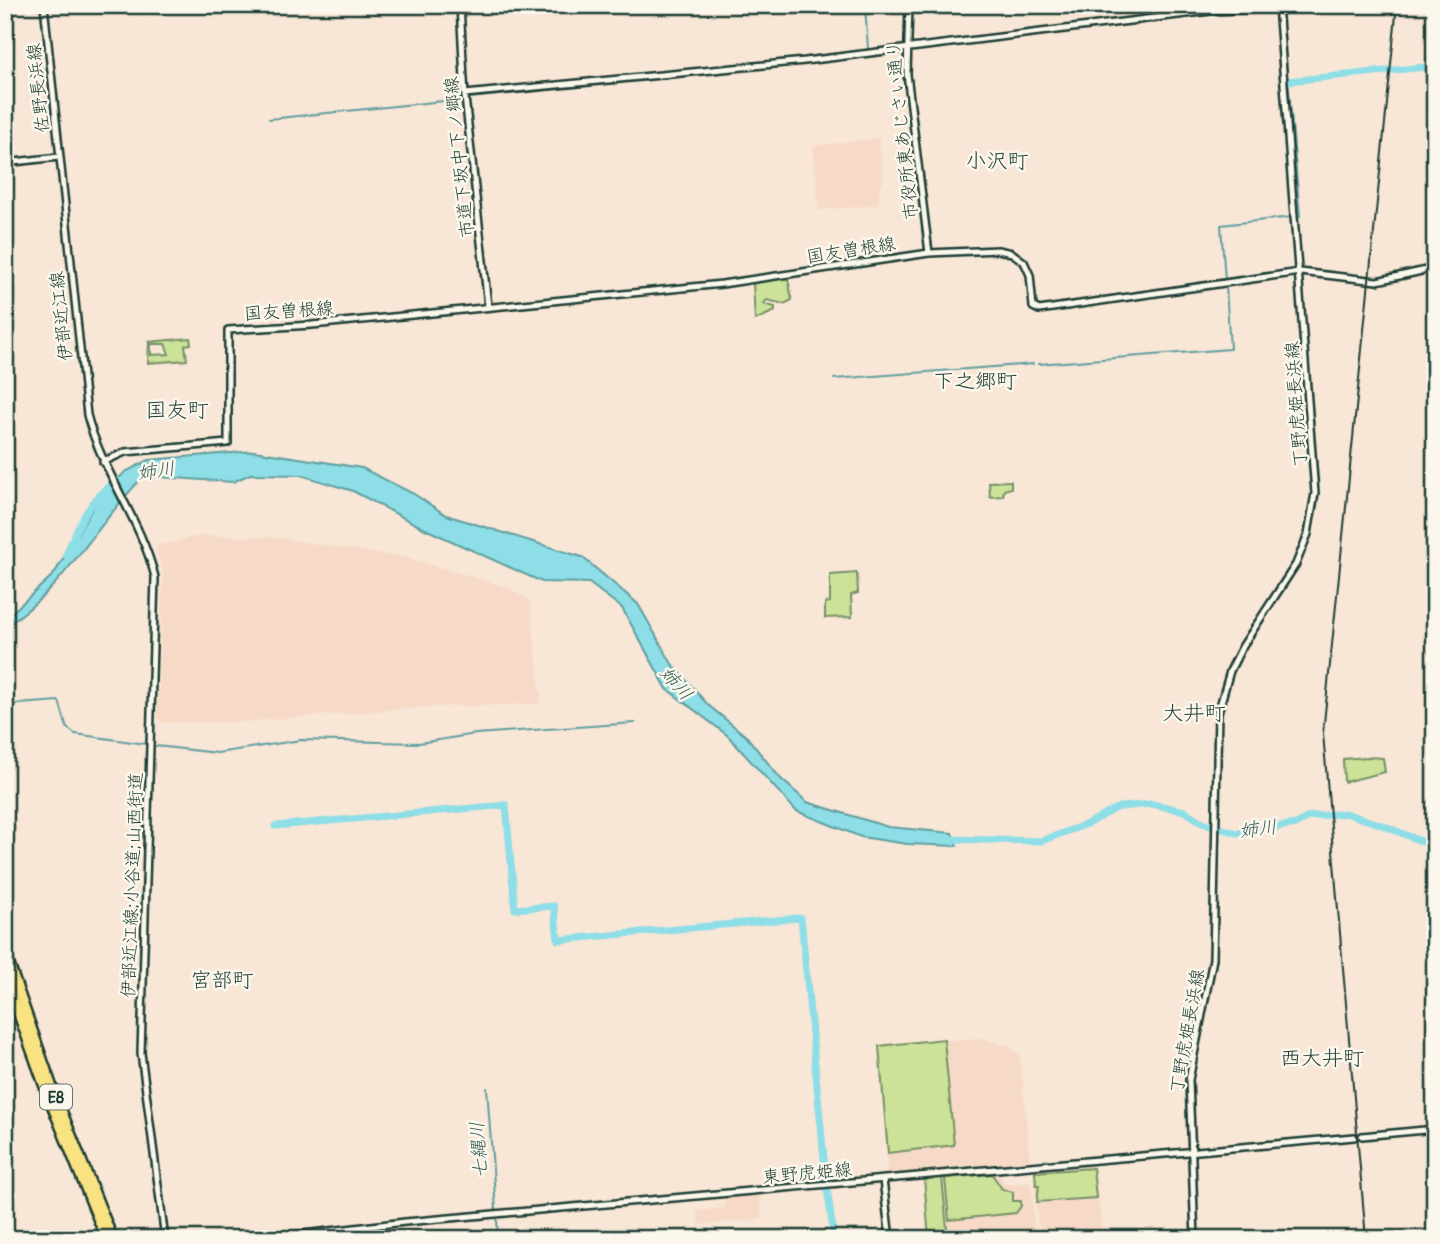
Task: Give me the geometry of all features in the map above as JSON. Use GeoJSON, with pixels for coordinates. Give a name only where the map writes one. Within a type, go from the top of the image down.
{"type":"FeatureCollection","features":[{"type":"Feature","properties":{"kind":"highway","name":"E8"},"geometry":{"type":"LineString","coordinates":[[5,952],[52,1088],[113,1239]]}},
{"type":"Feature","properties":{"kind":"highway","name":"E8"},"geometry":{"type":"LineString","coordinates":[[5,976],[46,1091],[106,1239]]}},
{"type":"Feature","properties":{"kind":"main road","name":"佐野長浜線"},"geometry":{"type":"LineString","coordinates":[[5,163],[59,157],[44,5]]}},
{"type":"Feature","properties":{"kind":"main road","name":"市道下坂中下ノ郷線"},"geometry":{"type":"LineString","coordinates":[[460,5],[465,97],[488,306]]}},
{"type":"Feature","properties":{"kind":"main road","name":"市役所東あじさい通り"},"geometry":{"type":"LineString","coordinates":[[909,5],[906,48],[929,253]]}},
{"type":"Feature","properties":{"kind":"main road"},"geometry":{"type":"LineString","coordinates":[[465,97],[805,61],[1211,11],[1278,7]]}},
{"type":"Feature","properties":{"kind":"main road","name":"丁野虎姫長浜線"},"geometry":{"type":"LineString","coordinates":[[1195,1239],[1189,1080],[1213,959],[1216,734],[1223,689],[1242,647],[1296,564],[1314,509],[1315,471],[1278,7]]}},
{"type":"Feature","properties":{"kind":"main road","name":"伊部近江線"},"geometry":{"type":"LineString","coordinates":[[59,157],[84,398],[90,428],[139,535]]}},
{"type":"Feature","properties":{"kind":"main road","name":"国友曽根線"},"geometry":{"type":"LineString","coordinates":[[105,465],[124,452],[228,443],[228,330],[312,325],[722,284],[929,253],[998,250],[1012,253],[1024,262],[1030,275],[1033,307],[1039,310],[1300,272],[1377,281],[1435,268]]}},
{"type":"Feature","properties":{"kind":"main road","name":"伊部近江線;小谷道;山西街道"},"geometry":{"type":"LineString","coordinates":[[139,535],[151,562],[156,588],[141,1053],[165,1239]]}},
{"type":"Feature","properties":{"kind":"main road"},"geometry":{"type":"LineString","coordinates":[[1362,1136],[1435,1129]]}},
{"type":"Feature","properties":{"kind":"main road","name":"東野虎姫線"},"geometry":{"type":"LineString","coordinates":[[262,1239],[405,1222],[1354,1137]]}},
{"type":"Feature","properties":{"kind":"main road"},"geometry":{"type":"LineString","coordinates":[[883,1180],[890,1239]]}},
{"type":"Feature","properties":{"kind":"shaded area"},"geometry":{"type":"Polygon","coordinates":[[[879,138],[883,182],[879,187],[879,205],[819,210],[813,146],[879,138]]]}},
{"type":"Feature","properties":{"kind":"shaded area"},"geometry":{"type":"Polygon","coordinates":[[[198,536],[270,537],[408,558],[507,587],[530,601],[541,698],[538,704],[428,707],[241,722],[163,723],[157,717],[163,574],[156,546],[198,536]]]}},
{"type":"Feature","properties":{"kind":"shaded area"},"geometry":{"type":"Polygon","coordinates":[[[980,1038],[1008,1046],[1020,1055],[1030,1163],[888,1176],[878,1046],[980,1038]]]}},
{"type":"Feature","properties":{"kind":"shaded area"},"geometry":{"type":"Polygon","coordinates":[[[1090,1164],[1095,1168],[1103,1239],[1040,1239],[1033,1170],[1090,1164]]]}},
{"type":"Feature","properties":{"kind":"shaded area"},"geometry":{"type":"Polygon","coordinates":[[[1000,1172],[1004,1184],[1031,1183],[1035,1239],[949,1239],[944,1177],[1000,1172]]]}},
{"type":"Feature","properties":{"kind":"shaded area"},"geometry":{"type":"Polygon","coordinates":[[[759,1194],[762,1218],[699,1225],[697,1211],[725,1208],[724,1196],[759,1194]]]}},
{"type":"Feature","properties":{"kind":"green space"},"geometry":{"type":"Polygon","coordinates":[[[788,278],[792,300],[784,304],[767,300],[763,304],[775,307],[775,311],[755,320],[753,283],[788,278]]]}},
{"type":"Feature","properties":{"kind":"green space"},"geometry":{"type":"Polygon","coordinates":[[[190,338],[191,344],[185,345],[187,360],[148,363],[149,342],[190,338]],[[151,344],[151,355],[169,354],[165,344],[151,344]]]}},
{"type":"Feature","properties":{"kind":"green space"},"geometry":{"type":"Polygon","coordinates":[[[1011,481],[1011,488],[1004,490],[1003,496],[990,497],[989,482],[1011,481]]]}},
{"type":"Feature","properties":{"kind":"green space"},"geometry":{"type":"Polygon","coordinates":[[[857,573],[858,593],[851,595],[852,617],[825,618],[825,603],[830,602],[830,575],[857,573]]]}},
{"type":"Feature","properties":{"kind":"green space"},"geometry":{"type":"Polygon","coordinates":[[[1383,758],[1385,772],[1344,782],[1343,759],[1383,758]]]}},
{"type":"Feature","properties":{"kind":"green space"},"geometry":{"type":"Polygon","coordinates":[[[944,1039],[954,1145],[888,1153],[879,1046],[944,1039]]]}},
{"type":"Feature","properties":{"kind":"green space"},"geometry":{"type":"Polygon","coordinates":[[[1093,1168],[1096,1198],[1037,1202],[1039,1185],[1036,1185],[1035,1172],[1093,1168]]]}},
{"type":"Feature","properties":{"kind":"green space"},"geometry":{"type":"Polygon","coordinates":[[[992,1174],[1002,1189],[1013,1192],[1013,1201],[1021,1201],[1016,1213],[949,1220],[945,1178],[992,1174]]]}},
{"type":"Feature","properties":{"kind":"green space"},"geometry":{"type":"Polygon","coordinates":[[[942,1177],[948,1239],[929,1239],[924,1178],[942,1177]]]}},
{"type":"Feature","properties":{"kind":"water"},"geometry":{"type":"Polygon","coordinates":[[[254,451],[362,468],[414,494],[446,515],[582,557],[638,604],[672,664],[707,704],[747,737],[780,778],[807,802],[888,827],[952,833],[957,846],[907,844],[861,837],[796,811],[727,735],[667,689],[622,608],[589,583],[542,582],[423,528],[353,491],[301,475],[250,474],[233,482],[144,476],[62,576],[26,611],[5,626],[5,619],[54,574],[98,499],[125,472],[149,460],[254,451]]]}},
{"type":"Feature","properties":{"kind":"waterway"},"geometry":{"type":"LineString","coordinates":[[865,5],[868,49]]}},
{"type":"Feature","properties":{"kind":"waterway"},"geometry":{"type":"LineString","coordinates":[[1282,14],[1387,5]]}},
{"type":"Feature","properties":{"kind":"waterway"},"geometry":{"type":"LineString","coordinates":[[1236,12],[1272,13]]}},
{"type":"Feature","properties":{"kind":"waterway"},"geometry":{"type":"LineString","coordinates":[[1037,36],[1224,13]]}},
{"type":"Feature","properties":{"kind":"waterway"},"geometry":{"type":"LineString","coordinates":[[1282,15],[1287,74]]}},
{"type":"Feature","properties":{"kind":"waterway"},"geometry":{"type":"LineString","coordinates":[[915,50],[1031,36]]}},
{"type":"Feature","properties":{"kind":"waterway"},"geometry":{"type":"LineString","coordinates":[[730,71],[900,52]]}},
{"type":"Feature","properties":{"kind":"waterway"},"geometry":{"type":"LineString","coordinates":[[1288,81],[1435,66]]}},
{"type":"Feature","properties":{"kind":"waterway"},"geometry":{"type":"LineString","coordinates":[[1288,78],[1300,216]]}},
{"type":"Feature","properties":{"kind":"waterway"},"geometry":{"type":"LineString","coordinates":[[469,98],[641,80]]}},
{"type":"Feature","properties":{"kind":"waterway"},"geometry":{"type":"LineString","coordinates":[[269,119],[463,99]]}},
{"type":"Feature","properties":{"kind":"waterway"},"geometry":{"type":"LineString","coordinates":[[1225,280],[1221,225],[1292,217]]}},
{"type":"Feature","properties":{"kind":"waterway"},"geometry":{"type":"LineString","coordinates":[[1038,364],[1230,349],[1226,287]]}},
{"type":"Feature","properties":{"kind":"waterway"},"geometry":{"type":"LineString","coordinates":[[834,379],[1033,364]]}},
{"type":"Feature","properties":{"kind":"waterway","name":"姉川"},"geometry":{"type":"LineString","coordinates":[[66,555],[92,504],[117,480]]}},
{"type":"Feature","properties":{"kind":"waterway"},"geometry":{"type":"LineString","coordinates":[[5,705],[59,701],[67,728],[75,734],[146,744]]}},
{"type":"Feature","properties":{"kind":"waterway"},"geometry":{"type":"LineString","coordinates":[[156,746],[217,753],[301,740],[419,743],[476,734],[635,723]]}},
{"type":"Feature","properties":{"kind":"waterway","name":"姉川"},"geometry":{"type":"LineString","coordinates":[[947,839],[1041,841],[1087,824],[1119,807],[1152,804],[1185,811],[1203,823],[1237,833],[1297,824],[1308,817],[1345,813],[1435,847]]}},
{"type":"Feature","properties":{"kind":"waterway"},"geometry":{"type":"LineString","coordinates":[[275,826],[506,805],[515,909],[554,906],[558,940],[798,918]]}},
{"type":"Feature","properties":{"kind":"waterway"},"geometry":{"type":"LineString","coordinates":[[801,918],[826,1180]]}},
{"type":"Feature","properties":{"kind":"waterway","name":"七縄川"},"geometry":{"type":"LineString","coordinates":[[487,1088],[496,1210]]}},
{"type":"Feature","properties":{"kind":"waterway"},"geometry":{"type":"LineString","coordinates":[[827,1187],[834,1239]]}},
{"type":"Feature","properties":{"kind":"waterway","name":"七縄川"},"geometry":{"type":"LineString","coordinates":[[497,1220],[498,1239]]}},
{"type":"Feature","properties":{"kind":"railway"},"geometry":{"type":"LineString","coordinates":[[1366,1239],[1323,733],[1397,5]]}},
{"type":"Feature","properties":{"kind":"district","name":"小沢町"},"geometry":{"type":"Point","coordinates":[997,161]}},
{"type":"Feature","properties":{"kind":"district","name":"下之郷町"},"geometry":{"type":"Point","coordinates":[975,381]}},
{"type":"Feature","properties":{"kind":"district","name":"国友町"},"geometry":{"type":"Point","coordinates":[177,410]}},
{"type":"Feature","properties":{"kind":"district","name":"大井町"},"geometry":{"type":"Point","coordinates":[1194,713]}},
{"type":"Feature","properties":{"kind":"district","name":"宮部町"},"geometry":{"type":"Point","coordinates":[222,980]}},
{"type":"Feature","properties":{"kind":"district","name":"西大井町"},"geometry":{"type":"Point","coordinates":[1322,1058]}}]}
